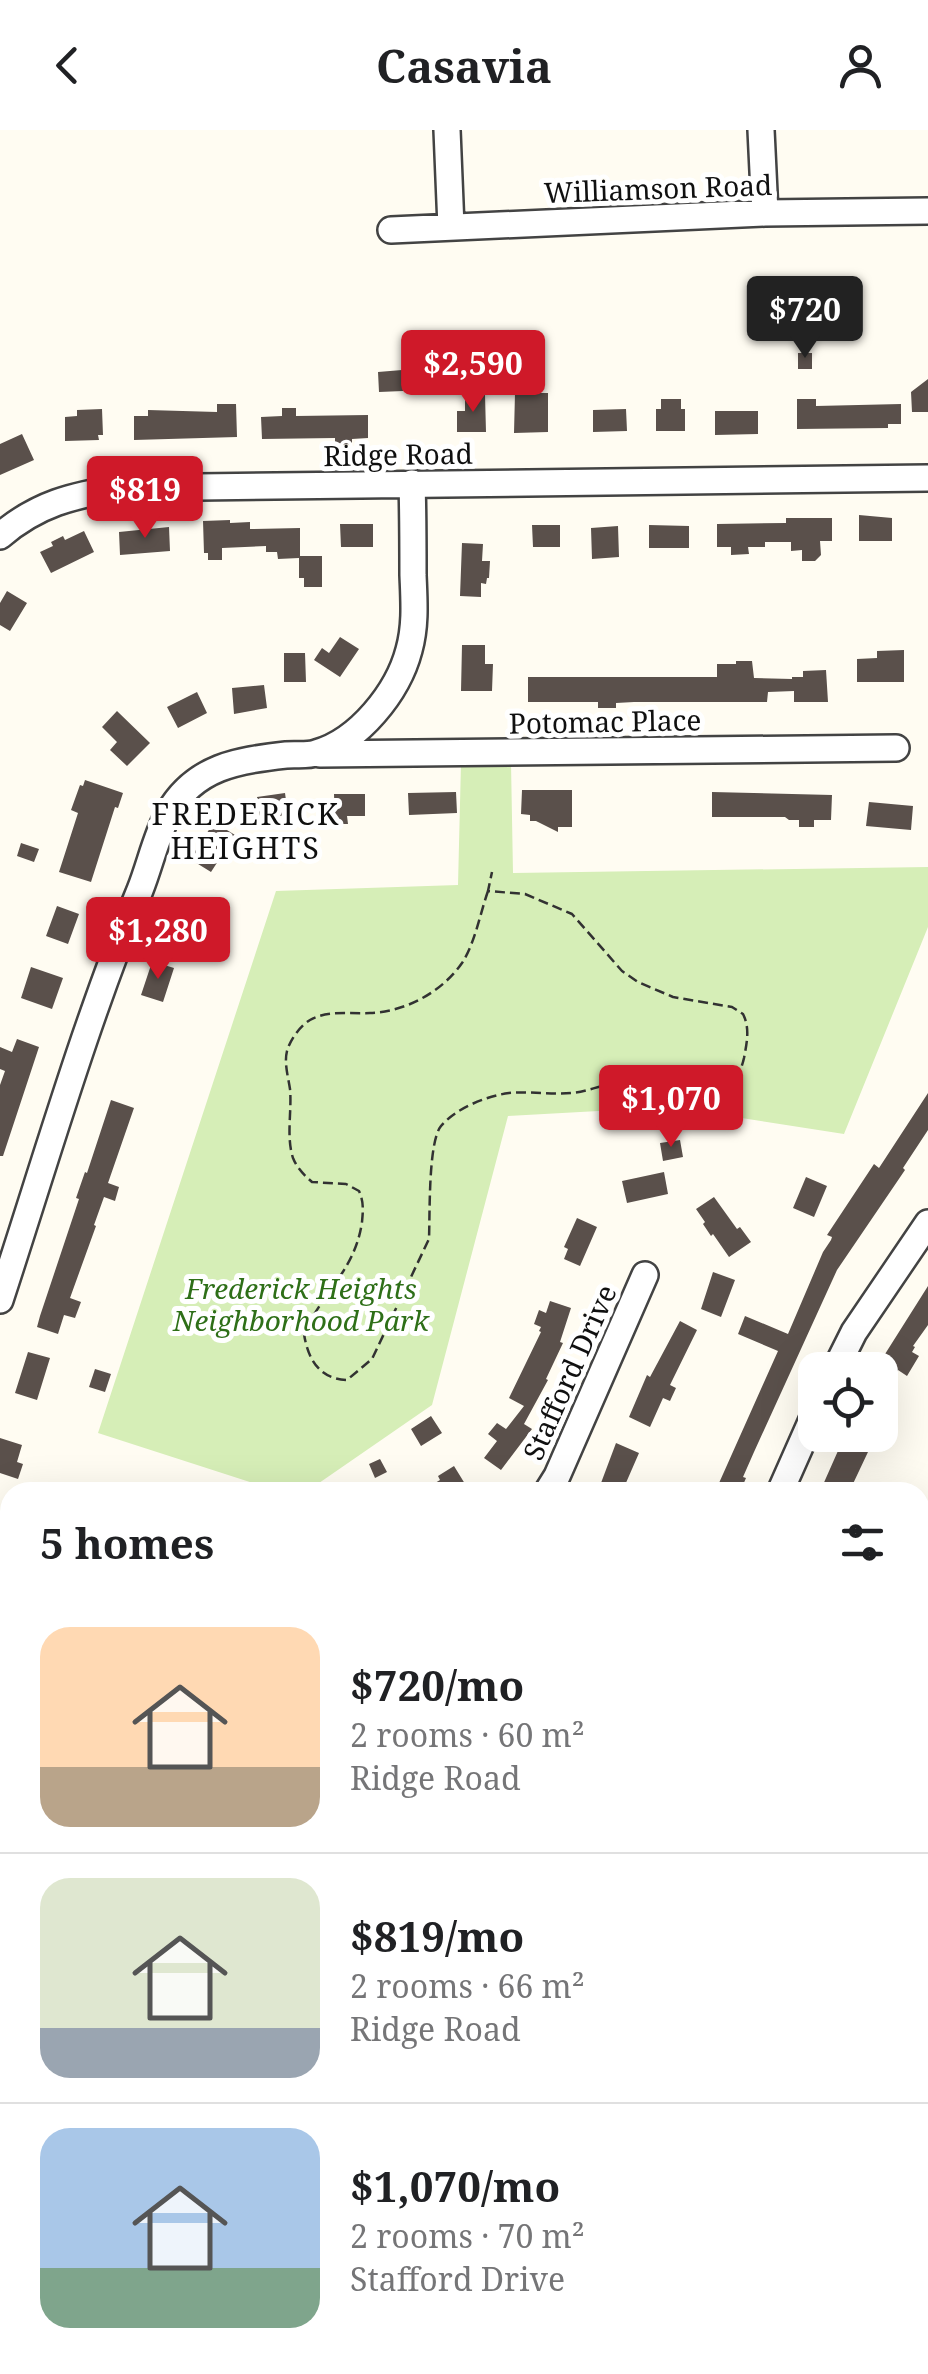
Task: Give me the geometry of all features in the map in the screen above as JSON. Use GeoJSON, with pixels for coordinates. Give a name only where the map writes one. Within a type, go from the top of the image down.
{"type":"FeatureCollection","features":[{"type":"Feature","properties":{"kind":"street"},"geometry":{"type":"LineString","coordinates":[[447,130],[450,227]]}},
{"type":"Feature","properties":{"kind":"street"},"geometry":{"type":"LineString","coordinates":[[762,130],[765,214]]}},
{"type":"Feature","properties":{"kind":"street","name":"Williamson Road"},"geometry":{"type":"LineString","coordinates":[[391,230],[928,210]]}},
{"type":"Feature","properties":{"kind":"street","name":"Ridge Road"},"geometry":{"type":"LineString","coordinates":[[0,536],[30,512],[60,500],[121,488],[928,478]]}},
{"type":"Feature","properties":{"kind":"street"},"geometry":{"type":"LineString","coordinates":[[315,754],[358,729],[377,710],[404,666],[414,623],[412,484]]}},
{"type":"Feature","properties":{"kind":"street","name":"Potomac Place"},"geometry":{"type":"LineString","coordinates":[[0,1300],[114,951],[167,816],[191,784],[222,765],[242,760],[315,754],[896,748]]}},
{"type":"Feature","properties":{"kind":"street"},"geometry":{"type":"LineString","coordinates":[[844,1352],[928,1224]]}},
{"type":"Feature","properties":{"kind":"street","name":"Stafford Drive"},"geometry":{"type":"LineString","coordinates":[[553,1482],[645,1276]]}},
{"type":"Feature","properties":{"kind":"street"},"geometry":{"type":"LineString","coordinates":[[784,1482],[798,1451]]}},
{"type":"Feature","properties":{"kind":"path"},"geometry":{"type":"LineString","coordinates":[[488,891],[525,894],[572,914],[622,971],[638,982],[674,997],[732,1007],[742,1014],[748,1032],[743,1064],[733,1081],[697,1094],[616,1083],[573,1093],[509,1093],[451,1116],[435,1136],[428,1239],[422,1254],[372,1358],[346,1380],[336,1380],[316,1364],[304,1334],[356,1249],[364,1211],[359,1191],[346,1184],[312,1182],[297,1167],[292,1154],[286,1054],[290,1042],[310,1020],[321,1015],[398,1010],[448,978],[467,952],[492,872]]}},
{"type":"Feature","properties":{"kind":"green space","name":"Frederick Heights Neighborhood Park"},"geometry":{"type":"Polygon","coordinates":[[[461,763],[511,763],[513,873],[928,867],[928,927],[844,1134],[671,1107],[508,1116],[432,1405],[320,1482],[250,1482],[98,1433],[276,891],[458,885],[461,763]]]}},
{"type":"Feature","properties":{"kind":"building"},"geometry":{"type":"Polygon","coordinates":[[[798,353],[812,353],[812,369],[798,369],[798,353]]]}},
{"type":"Feature","properties":{"kind":"building"},"geometry":{"type":"Polygon","coordinates":[[[402,370],[403,391],[379,392],[378,372],[402,370]]]}},
{"type":"Feature","properties":{"kind":"building"},"geometry":{"type":"Polygon","coordinates":[[[928,379],[928,412],[912,412],[911,392],[928,379]]]}},
{"type":"Feature","properties":{"kind":"building"},"geometry":{"type":"Polygon","coordinates":[[[515,393],[548,393],[548,432],[514,433],[515,393]]]}},
{"type":"Feature","properties":{"kind":"building"},"geometry":{"type":"Polygon","coordinates":[[[485,395],[486,432],[457,432],[457,411],[465,411],[465,396],[485,395]]]}},
{"type":"Feature","properties":{"kind":"building"},"geometry":{"type":"Polygon","coordinates":[[[661,399],[681,399],[685,431],[656,431],[656,409],[661,409],[661,399]]]}},
{"type":"Feature","properties":{"kind":"building"},"geometry":{"type":"Polygon","coordinates":[[[797,399],[816,399],[816,406],[901,404],[901,424],[888,424],[888,428],[797,429],[797,399]]]}},
{"type":"Feature","properties":{"kind":"building"},"geometry":{"type":"Polygon","coordinates":[[[217,404],[236,404],[237,437],[134,440],[134,416],[148,416],[148,410],[217,412],[217,404]]]}},
{"type":"Feature","properties":{"kind":"building"},"geometry":{"type":"Polygon","coordinates":[[[282,408],[296,408],[296,416],[368,415],[368,438],[335,445],[335,438],[262,439],[261,417],[282,416],[282,408]]]}},
{"type":"Feature","properties":{"kind":"building"},"geometry":{"type":"Polygon","coordinates":[[[102,409],[103,435],[98,435],[99,440],[65,441],[65,417],[77,416],[77,410],[102,409]]]}},
{"type":"Feature","properties":{"kind":"building"},"geometry":{"type":"Polygon","coordinates":[[[626,409],[627,431],[593,432],[593,410],[626,409]]]}},
{"type":"Feature","properties":{"kind":"building"},"geometry":{"type":"Polygon","coordinates":[[[715,411],[758,411],[758,434],[715,435],[715,411]]]}},
{"type":"Feature","properties":{"kind":"building"},"geometry":{"type":"Polygon","coordinates":[[[22,434],[34,460],[0,475],[0,444],[22,434]]]}},
{"type":"Feature","properties":{"kind":"building"},"geometry":{"type":"Polygon","coordinates":[[[859,515],[892,518],[892,541],[859,541],[859,515]]]}},
{"type":"Feature","properties":{"kind":"building"},"geometry":{"type":"Polygon","coordinates":[[[786,518],[832,518],[832,541],[820,541],[821,555],[815,561],[802,561],[802,550],[791,551],[791,542],[765,542],[765,547],[748,547],[749,554],[731,555],[731,547],[717,547],[717,524],[786,523],[786,518]]]}},
{"type":"Feature","properties":{"kind":"building"},"geometry":{"type":"Polygon","coordinates":[[[203,521],[250,522],[250,529],[300,528],[300,556],[322,556],[322,587],[304,587],[304,578],[299,578],[299,558],[278,559],[277,552],[266,552],[266,546],[222,548],[222,560],[208,560],[208,553],[204,553],[203,521]]]}},
{"type":"Feature","properties":{"kind":"building"},"geometry":{"type":"Polygon","coordinates":[[[340,524],[373,524],[373,547],[341,547],[340,524]]]}},
{"type":"Feature","properties":{"kind":"building"},"geometry":{"type":"Polygon","coordinates":[[[532,525],[560,525],[560,547],[533,547],[532,525]]]}},
{"type":"Feature","properties":{"kind":"building"},"geometry":{"type":"Polygon","coordinates":[[[649,525],[689,526],[689,548],[649,548],[649,525]]]}},
{"type":"Feature","properties":{"kind":"building"},"geometry":{"type":"Polygon","coordinates":[[[618,526],[619,557],[592,559],[591,528],[618,526]]]}},
{"type":"Feature","properties":{"kind":"building"},"geometry":{"type":"Polygon","coordinates":[[[169,527],[170,551],[120,555],[119,532],[169,527]]]}},
{"type":"Feature","properties":{"kind":"building"},"geometry":{"type":"Polygon","coordinates":[[[84,531],[94,552],[51,573],[40,552],[63,536],[65,540],[84,531]]]}},
{"type":"Feature","properties":{"kind":"building"},"geometry":{"type":"Polygon","coordinates":[[[462,543],[483,544],[482,561],[490,561],[489,578],[486,584],[481,583],[481,597],[460,596],[462,543]]]}},
{"type":"Feature","properties":{"kind":"building"},"geometry":{"type":"Polygon","coordinates":[[[7,591],[27,603],[10,631],[0,625],[0,603],[7,591]]]}},
{"type":"Feature","properties":{"kind":"building"},"geometry":{"type":"Polygon","coordinates":[[[340,637],[359,649],[340,677],[314,660],[322,648],[329,653],[340,637]]]}},
{"type":"Feature","properties":{"kind":"building"},"geometry":{"type":"Polygon","coordinates":[[[462,645],[485,645],[485,664],[493,664],[492,691],[461,691],[462,645]]]}},
{"type":"Feature","properties":{"kind":"building"},"geometry":{"type":"Polygon","coordinates":[[[904,650],[904,682],[857,682],[857,659],[877,658],[877,651],[904,650]]]}},
{"type":"Feature","properties":{"kind":"building"},"geometry":{"type":"Polygon","coordinates":[[[284,653],[305,653],[306,682],[284,682],[284,653]]]}},
{"type":"Feature","properties":{"kind":"building"},"geometry":{"type":"Polygon","coordinates":[[[752,661],[754,678],[792,679],[803,677],[803,671],[826,670],[828,702],[794,702],[794,691],[768,692],[767,702],[634,702],[598,708],[598,702],[528,702],[528,677],[717,677],[717,664],[752,661]]]}},
{"type":"Feature","properties":{"kind":"building"},"geometry":{"type":"Polygon","coordinates":[[[264,685],[267,708],[234,714],[232,688],[264,685]]]}},
{"type":"Feature","properties":{"kind":"building"},"geometry":{"type":"Polygon","coordinates":[[[197,692],[207,713],[178,728],[167,707],[197,692]]]}},
{"type":"Feature","properties":{"kind":"building"},"geometry":{"type":"Polygon","coordinates":[[[117,711],[150,743],[127,766],[110,750],[117,742],[102,727],[117,711]]]}},
{"type":"Feature","properties":{"kind":"building"},"geometry":{"type":"Polygon","coordinates":[[[85,780],[123,793],[91,882],[59,872],[78,813],[71,810],[85,780]]]}},
{"type":"Feature","properties":{"kind":"building"},"geometry":{"type":"Polygon","coordinates":[[[522,790],[572,790],[572,827],[558,827],[558,832],[530,821],[530,815],[521,814],[522,790]]]}},
{"type":"Feature","properties":{"kind":"building"},"geometry":{"type":"Polygon","coordinates":[[[456,792],[457,813],[409,815],[408,793],[456,792]]]}},
{"type":"Feature","properties":{"kind":"building"},"geometry":{"type":"Polygon","coordinates":[[[712,792],[832,795],[831,820],[814,820],[814,827],[799,827],[799,820],[785,817],[712,817],[712,792]]]}},
{"type":"Feature","properties":{"kind":"building"},"geometry":{"type":"Polygon","coordinates":[[[285,793],[288,815],[260,818],[257,797],[285,793]]]}},
{"type":"Feature","properties":{"kind":"building"},"geometry":{"type":"Polygon","coordinates":[[[334,794],[365,794],[365,816],[347,816],[348,824],[335,824],[334,794]]]}},
{"type":"Feature","properties":{"kind":"building"},"geometry":{"type":"Polygon","coordinates":[[[869,802],[913,806],[911,830],[866,826],[869,802]]]}},
{"type":"Feature","properties":{"kind":"building"},"geometry":{"type":"Polygon","coordinates":[[[214,822],[235,835],[211,872],[190,859],[214,822]]]}},
{"type":"Feature","properties":{"kind":"building"},"geometry":{"type":"Polygon","coordinates":[[[21,843],[39,849],[34,862],[17,856],[21,843]]]}},
{"type":"Feature","properties":{"kind":"building"},"geometry":{"type":"Polygon","coordinates":[[[174,899],[196,906],[183,940],[163,933],[174,899]]]}},
{"type":"Feature","properties":{"kind":"building"},"geometry":{"type":"Polygon","coordinates":[[[57,906],[79,914],[68,944],[46,936],[57,906]]]}},
{"type":"Feature","properties":{"kind":"building"},"geometry":{"type":"Polygon","coordinates":[[[161,964],[174,968],[163,1002],[141,995],[151,965],[160,968],[161,964]]]}},
{"type":"Feature","properties":{"kind":"building"},"geometry":{"type":"Polygon","coordinates":[[[31,967],[63,978],[52,1009],[21,998],[31,967]]]}},
{"type":"Feature","properties":{"kind":"building"},"geometry":{"type":"Polygon","coordinates":[[[17,1039],[39,1047],[0,1156],[0,1085],[5,1071],[0,1069],[0,1047],[12,1052],[17,1039]]]}},
{"type":"Feature","properties":{"kind":"building"},"geometry":{"type":"Polygon","coordinates":[[[928,1093],[928,1130],[837,1270],[743,1477],[744,1482],[719,1482],[778,1351],[738,1334],[745,1316],[788,1334],[831,1240],[827,1235],[874,1164],[879,1168],[928,1093]]]}},
{"type":"Feature","properties":{"kind":"building"},"geometry":{"type":"Polygon","coordinates":[[[111,1100],[134,1108],[108,1183],[119,1187],[115,1201],[104,1197],[70,1298],[81,1302],[75,1318],[64,1315],[58,1334],[37,1327],[111,1100]]]}},
{"type":"Feature","properties":{"kind":"building"},"geometry":{"type":"Polygon","coordinates":[[[680,1140],[683,1157],[663,1161],[660,1143],[680,1140]]]}},
{"type":"Feature","properties":{"kind":"building"},"geometry":{"type":"Polygon","coordinates":[[[664,1172],[668,1194],[627,1203],[622,1181],[664,1172]]]}},
{"type":"Feature","properties":{"kind":"building"},"geometry":{"type":"Polygon","coordinates":[[[806,1177],[827,1186],[814,1217],[793,1208],[806,1177]]]}},
{"type":"Feature","properties":{"kind":"building"},"geometry":{"type":"Polygon","coordinates":[[[714,1197],[751,1242],[729,1257],[696,1209],[714,1197]]]}},
{"type":"Feature","properties":{"kind":"building"},"geometry":{"type":"Polygon","coordinates":[[[577,1218],[597,1227],[580,1266],[564,1259],[568,1249],[564,1247],[577,1218]]]}},
{"type":"Feature","properties":{"kind":"building"},"geometry":{"type":"Polygon","coordinates":[[[713,1272],[735,1280],[721,1317],[701,1309],[713,1272]]]}},
{"type":"Feature","properties":{"kind":"building"},"geometry":{"type":"Polygon","coordinates":[[[928,1286],[928,1325],[913,1346],[912,1352],[919,1356],[907,1376],[898,1370],[898,1352],[886,1352],[928,1286]]]}},
{"type":"Feature","properties":{"kind":"building"},"geometry":{"type":"Polygon","coordinates":[[[550,1301],[571,1308],[560,1342],[563,1343],[524,1424],[532,1429],[501,1470],[484,1458],[497,1441],[488,1434],[497,1423],[506,1429],[524,1406],[509,1398],[541,1332],[541,1327],[534,1324],[539,1310],[546,1313],[550,1301]]]}},
{"type":"Feature","properties":{"kind":"building"},"geometry":{"type":"Polygon","coordinates":[[[680,1321],[697,1330],[670,1385],[676,1388],[670,1401],[663,1398],[650,1427],[629,1417],[647,1375],[650,1377],[680,1321]]]}},
{"type":"Feature","properties":{"kind":"building"},"geometry":{"type":"Polygon","coordinates":[[[28,1352],[50,1358],[37,1400],[15,1393],[28,1352]]]}},
{"type":"Feature","properties":{"kind":"building"},"geometry":{"type":"Polygon","coordinates":[[[95,1369],[111,1374],[105,1392],[89,1387],[95,1369]]]}},
{"type":"Feature","properties":{"kind":"building"},"geometry":{"type":"Polygon","coordinates":[[[431,1416],[442,1433],[421,1446],[411,1429],[431,1416]]]}},
{"type":"Feature","properties":{"kind":"building"},"geometry":{"type":"Polygon","coordinates":[[[0,1438],[22,1445],[17,1462],[23,1464],[18,1479],[0,1473],[0,1438]]]}},
{"type":"Feature","properties":{"kind":"building"},"geometry":{"type":"Polygon","coordinates":[[[616,1443],[639,1453],[626,1482],[601,1482],[616,1443]]]}},
{"type":"Feature","properties":{"kind":"building"},"geometry":{"type":"Polygon","coordinates":[[[837,1452],[868,1452],[854,1482],[824,1482],[837,1452]]]}},
{"type":"Feature","properties":{"kind":"building"},"geometry":{"type":"Polygon","coordinates":[[[380,1459],[387,1472],[375,1478],[369,1464],[380,1459]]]}},
{"type":"Feature","properties":{"kind":"building"},"geometry":{"type":"Polygon","coordinates":[[[454,1466],[464,1482],[437,1482],[438,1476],[454,1466]]]}},
{"type":"Feature","properties":{"kind":"district","name":"FREDERICK HEIGHTS"},"geometry":{"type":"Point","coordinates":[246,830]}}]}
